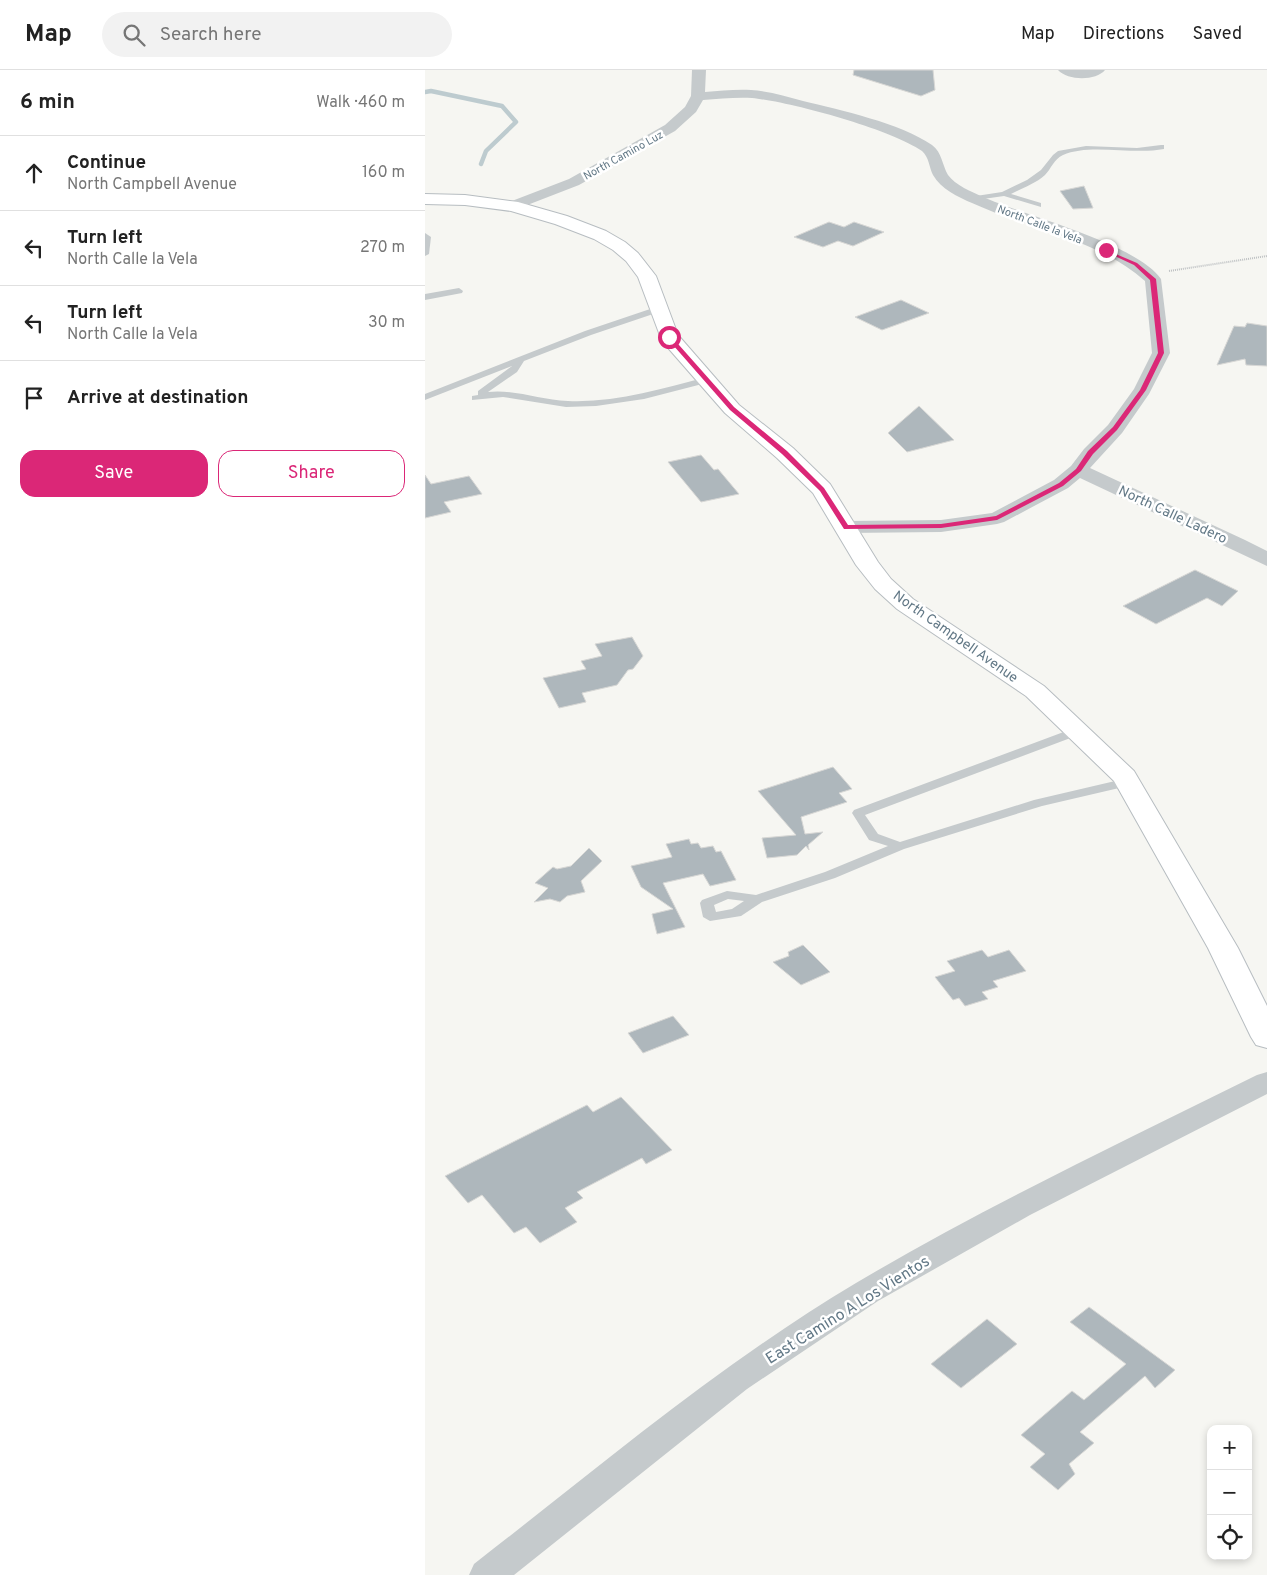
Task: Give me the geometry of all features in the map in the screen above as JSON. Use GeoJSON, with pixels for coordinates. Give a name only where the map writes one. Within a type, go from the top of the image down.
{"type":"FeatureCollection","features":[{"type":"Feature","properties":{"kind":"main road","name":"North Campbell Avenue"},"geometry":{"type":"LineString","coordinates":[[425,199],[465,200],[512,206],[561,220],[600,235],[619,246],[632,257],[647,276],[669,337],[732,409],[785,453],[822,490],[868,565],[883,584],[905,604],[1035,692],[1125,777],[1223,948],[1267,1037]]}},
{"type":"Feature","properties":{"kind":"street"},"geometry":{"type":"LineString","coordinates":[[698,96],[699,70]]}},
{"type":"Feature","properties":{"kind":"street"},"geometry":{"type":"LineString","coordinates":[[1065,70],[1084,74],[1098,70]]}},
{"type":"Feature","properties":{"kind":"street","name":"North Calle la Vela"},"geometry":{"type":"LineString","coordinates":[[698,96],[750,94],[767,96],[872,124],[907,138],[929,150],[948,185],[1002,210],[1106,250],[1135,264],[1149,274]]}},
{"type":"Feature","properties":{"kind":"street","name":"North Camino Luz"},"geometry":{"type":"LineString","coordinates":[[512,206],[573,182],[650,141],[682,119],[691,109],[698,96]]}},
{"type":"Feature","properties":{"kind":"street"},"geometry":{"type":"LineString","coordinates":[[846,527],[941,526],[997,518],[1061,484],[1078,470],[1091,453],[1115,429],[1143,390],[1161,353],[1153,279],[1149,274]]}},
{"type":"Feature","properties":{"kind":"street","name":"North Calle Ladero"},"geometry":{"type":"LineString","coordinates":[[1078,470],[1238,544],[1267,560]]}},
{"type":"Feature","properties":{"kind":"street","name":"East Camino A Los Vientos"},"geometry":{"type":"LineString","coordinates":[[487,1575],[735,1379],[867,1292],[1019,1207],[1267,1082]]}},
{"type":"Feature","properties":{"kind":"lane"},"geometry":{"type":"LineString","coordinates":[[976,198],[1004,194],[1040,176],[1049,168],[1053,158],[1063,152],[1089,149],[1147,150],[1161,147]]}},
{"type":"Feature","properties":{"kind":"lane"},"geometry":{"type":"LineString","coordinates":[[1004,194],[1038,205]]}},
{"type":"Feature","properties":{"kind":"lane"},"geometry":{"type":"LineString","coordinates":[[425,254],[426,240]]}},
{"type":"Feature","properties":{"kind":"lane"},"geometry":{"type":"LineString","coordinates":[[425,297],[459,291]]}},
{"type":"Feature","properties":{"kind":"lane"},"geometry":{"type":"LineString","coordinates":[[425,396],[588,333],[659,309]]}},
{"type":"Feature","properties":{"kind":"lane"},"geometry":{"type":"LineString","coordinates":[[521,359],[514,370],[475,398],[489,393],[505,393],[559,403],[579,404],[639,397],[707,380]]}},
{"type":"Feature","properties":{"kind":"lane"},"geometry":{"type":"LineString","coordinates":[[900,846],[873,837],[857,813],[1077,731]]}},
{"type":"Feature","properties":{"kind":"lane"},"geometry":{"type":"LineString","coordinates":[[757,899],[830,875],[900,846],[1038,802],[1129,782]]}},
{"type":"Feature","properties":{"kind":"path"},"geometry":{"type":"LineString","coordinates":[[1149,274],[1267,256]]}},
{"type":"Feature","properties":{"kind":"building"},"geometry":{"type":"Polygon","coordinates":[[[854,70],[933,70],[935,90],[921,96],[853,75],[854,70]]]}},
{"type":"Feature","properties":{"kind":"building"},"geometry":{"type":"Polygon","coordinates":[[[1084,186],[1093,208],[1073,209],[1060,191],[1084,186]]]}},
{"type":"Feature","properties":{"kind":"building"},"geometry":{"type":"Polygon","coordinates":[[[829,222],[844,227],[854,222],[884,232],[853,246],[838,241],[823,247],[794,237],[829,222]]]}},
{"type":"Feature","properties":{"kind":"building"},"geometry":{"type":"Polygon","coordinates":[[[901,300],[929,313],[882,330],[855,317],[901,300]]]}},
{"type":"Feature","properties":{"kind":"building"},"geometry":{"type":"Polygon","coordinates":[[[1247,323],[1267,326],[1267,366],[1246,365],[1245,359],[1217,365],[1234,326],[1245,327],[1247,323]]]}},
{"type":"Feature","properties":{"kind":"building"},"geometry":{"type":"Polygon","coordinates":[[[919,406],[954,440],[907,452],[888,433],[919,406]]]}},
{"type":"Feature","properties":{"kind":"building"},"geometry":{"type":"Polygon","coordinates":[[[701,455],[714,470],[718,469],[739,494],[701,502],[668,462],[701,455]]]}},
{"type":"Feature","properties":{"kind":"building"},"geometry":{"type":"Polygon","coordinates":[[[425,475],[431,484],[469,476],[482,494],[444,502],[451,512],[425,518],[425,475]]]}},
{"type":"Feature","properties":{"kind":"building"},"geometry":{"type":"Polygon","coordinates":[[[1195,570],[1238,591],[1222,606],[1207,598],[1156,624],[1123,606],[1195,570]]]}},
{"type":"Feature","properties":{"kind":"building"},"geometry":{"type":"Polygon","coordinates":[[[632,637],[643,656],[633,669],[628,670],[617,685],[582,693],[586,702],[559,708],[543,678],[586,669],[581,661],[602,656],[595,644],[632,637]]]}},
{"type":"Feature","properties":{"kind":"building"},"geometry":{"type":"Polygon","coordinates":[[[833,767],[852,789],[839,793],[847,802],[801,817],[805,834],[823,832],[808,845],[809,850],[806,846],[797,855],[767,858],[762,838],[796,835],[758,791],[833,767]]]}},
{"type":"Feature","properties":{"kind":"building"},"geometry":{"type":"Polygon","coordinates":[[[689,839],[691,844],[698,843],[701,848],[713,846],[716,852],[721,851],[736,880],[710,886],[703,874],[663,883],[685,927],[657,934],[652,914],[673,909],[641,887],[631,866],[672,857],[666,844],[689,839]]]}},
{"type":"Feature","properties":{"kind":"building"},"geometry":{"type":"Polygon","coordinates":[[[589,848],[602,861],[581,881],[585,892],[567,896],[560,902],[550,899],[534,902],[548,888],[535,883],[553,867],[557,869],[571,866],[589,848]]]}},
{"type":"Feature","properties":{"kind":"building"},"geometry":{"type":"Polygon","coordinates":[[[803,945],[830,972],[801,985],[773,962],[789,956],[788,952],[803,945]]]}},
{"type":"Feature","properties":{"kind":"building"},"geometry":{"type":"Polygon","coordinates":[[[982,950],[988,957],[1009,950],[1026,971],[993,981],[998,987],[982,992],[988,999],[965,1006],[959,998],[953,1000],[935,977],[955,971],[947,961],[982,950]]]}},
{"type":"Feature","properties":{"kind":"building"},"geometry":{"type":"Polygon","coordinates":[[[673,1016],[689,1035],[643,1053],[628,1033],[673,1016]]]}},
{"type":"Feature","properties":{"kind":"building"},"geometry":{"type":"Polygon","coordinates":[[[621,1097],[672,1150],[646,1164],[642,1158],[577,1192],[583,1198],[565,1208],[577,1222],[540,1243],[526,1227],[514,1233],[482,1195],[468,1203],[445,1176],[587,1105],[593,1112],[621,1097]]]}},
{"type":"Feature","properties":{"kind":"building"},"geometry":{"type":"Polygon","coordinates":[[[1089,1307],[1175,1370],[1155,1388],[1145,1376],[1080,1432],[1094,1443],[1069,1464],[1075,1474],[1058,1490],[1030,1467],[1045,1454],[1021,1435],[1072,1391],[1084,1400],[1126,1364],[1070,1322],[1089,1307]]]}},
{"type":"Feature","properties":{"kind":"building"},"geometry":{"type":"Polygon","coordinates":[[[987,1319],[1017,1344],[961,1388],[931,1364],[987,1319]]]}},
{"type":"Feature","properties":{"kind":"waterway"},"geometry":{"type":"LineString","coordinates":[[425,92],[431,91],[502,106],[516,122],[486,151],[481,164]]}},
{"type":"Feature","properties":{"kind":"route"},"geometry":{"type":"LineString","coordinates":[[669,337],[732,409],[785,453],[822,490],[846,527],[941,526],[997,518],[1061,484],[1078,470],[1091,453],[1115,429],[1143,390],[1161,353],[1153,279],[1146,271],[1135,264],[1106,250]]}}]}
